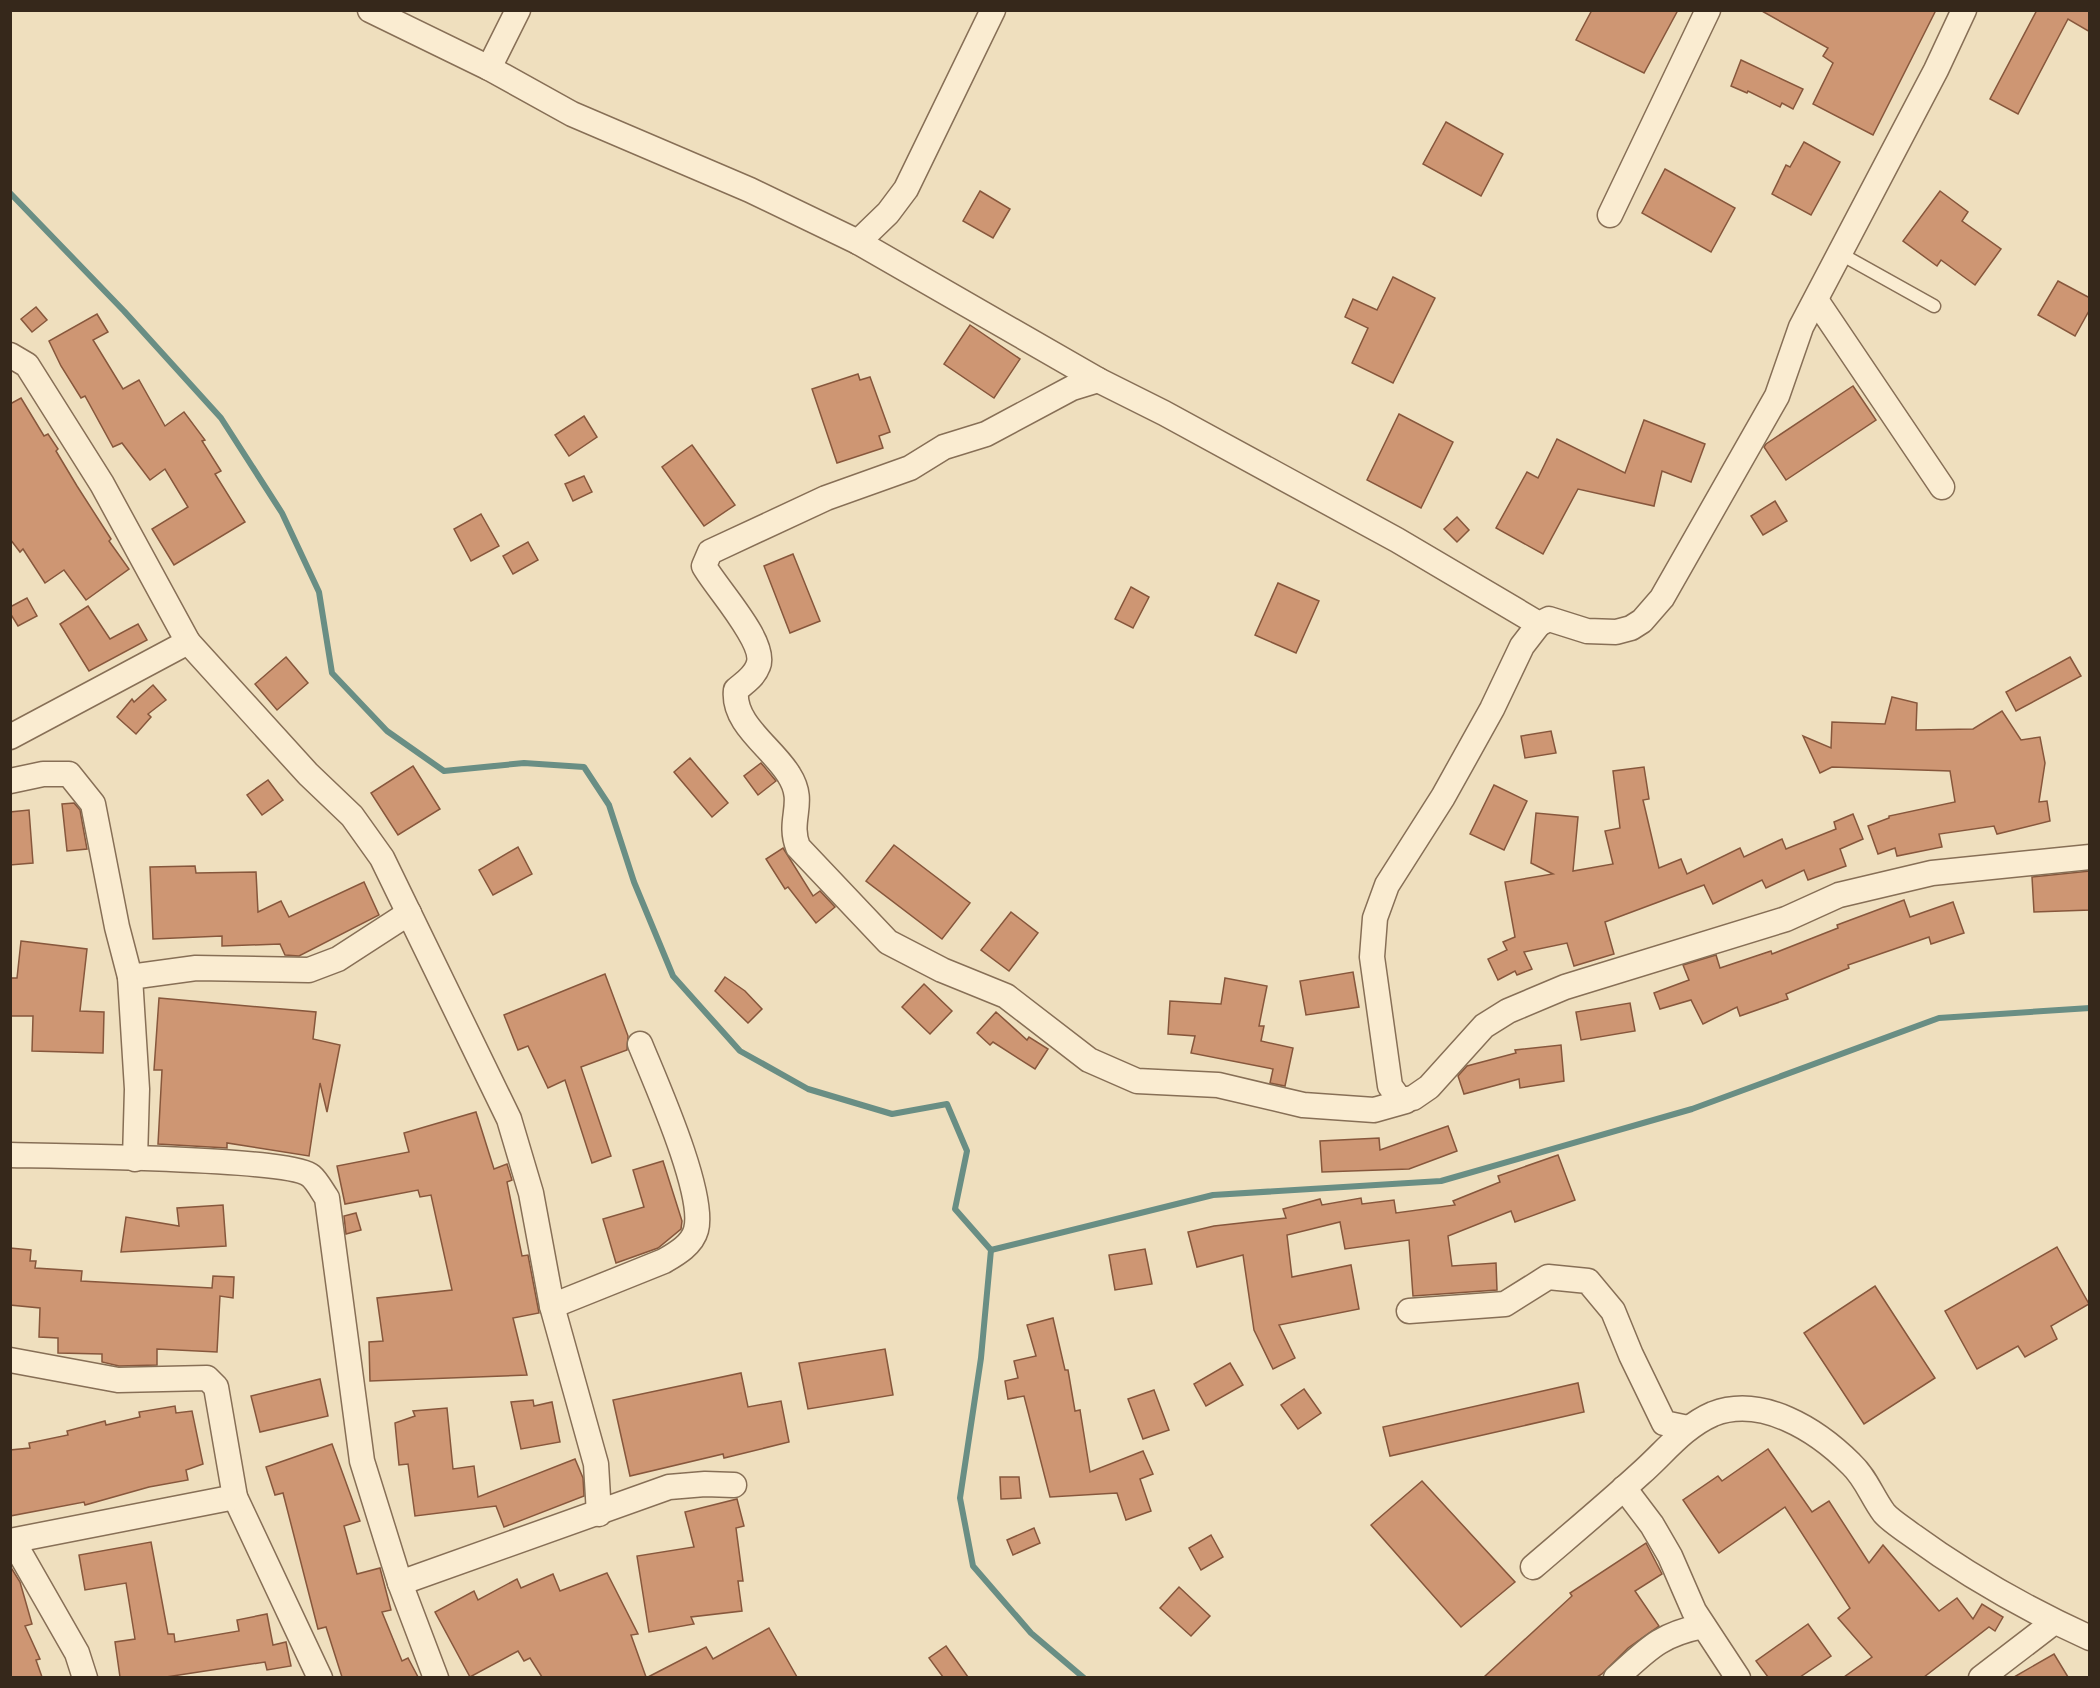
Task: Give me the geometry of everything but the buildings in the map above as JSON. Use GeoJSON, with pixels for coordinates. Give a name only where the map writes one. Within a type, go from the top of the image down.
{"type":"FeatureCollection","features":[{"type":"Feature","properties":{"kind":"street"},"geometry":{"type":"LineString","coordinates":[[370,10],[489,68],[572,114],[750,190],[858,242],[1098,380],[1175,419],[1396,540],[1539,624]]}},
{"type":"Feature","properties":{"kind":"street"},"geometry":{"type":"LineString","coordinates":[[489,68],[518,10]]}},
{"type":"Feature","properties":{"kind":"street"},"geometry":{"type":"LineString","coordinates":[[858,242],[888,213],[906,189],[993,10]]}},
{"type":"Feature","properties":{"kind":"street"},"geometry":{"type":"LineString","coordinates":[[1610,215],[1707,10]]}},
{"type":"Feature","properties":{"kind":"street"},"geometry":{"type":"LineString","coordinates":[[1406,1101],[1400,1100],[1390,1086],[1371,957],[1375,918],[1387,885],[1443,797],[1492,709],[1522,646],[1539,624],[1549,619],[1587,631],[1616,632],[1631,628],[1651,612],[1668,588],[1777,396],[1801,327],[1936,70],[1964,10]]}},
{"type":"Feature","properties":{"kind":"street"},"geometry":{"type":"LineString","coordinates":[[1816,300],[1942,487]]}},
{"type":"Feature","properties":{"kind":"street"},"geometry":{"type":"LineString","coordinates":[[10,355],[27,365],[102,484],[188,642],[308,774],[352,816],[382,858],[509,1119],[531,1193],[552,1306],[596,1464],[599,1514]]}},
{"type":"Feature","properties":{"kind":"street"},"geometry":{"type":"LineString","coordinates":[[1098,380],[1072,388],[986,434],[944,447],[910,468],[826,498],[710,552],[704,566],[758,649],[758,666],[752,677],[736,690],[735,701],[739,716],[775,754],[791,777],[798,797],[792,832],[798,847],[888,942],[942,970],[1006,996],[1089,1060],[1137,1080],[1218,1085],[1303,1105],[1374,1110],[1406,1101],[1429,1088],[1461,1053],[1474,1034],[1484,1026],[1508,1011],[1565,987],[1786,919],[1839,895],[1932,873],[2090,857]]}},
{"type":"Feature","properties":{"kind":"street"},"geometry":{"type":"LineString","coordinates":[[10,737],[188,642]]}},
{"type":"Feature","properties":{"kind":"street"},"geometry":{"type":"LineString","coordinates":[[10,781],[43,774],[69,774],[93,804],[117,927],[130,977],[137,1089],[135,1159]]}},
{"type":"Feature","properties":{"kind":"street"},"geometry":{"type":"LineString","coordinates":[[130,977],[196,968],[309,970],[338,959],[409,913]]}},
{"type":"Feature","properties":{"kind":"street"},"geometry":{"type":"LineString","coordinates":[[552,1306],[664,1261],[679,1252],[696,1232],[697,1212],[681,1148],[640,1044]]}},
{"type":"Feature","properties":{"kind":"street"},"geometry":{"type":"LineString","coordinates":[[10,1155],[283,1167],[310,1175],[327,1198],[362,1461],[400,1583],[436,1677]]}},
{"type":"Feature","properties":{"kind":"street"},"geometry":{"type":"LineString","coordinates":[[1409,1311],[1505,1304],[1548,1277],[1588,1281],[1613,1311],[1631,1355],[1664,1423],[1688,1428]]}},
{"type":"Feature","properties":{"kind":"street"},"geometry":{"type":"LineString","coordinates":[[10,1360],[118,1380],[207,1378],[216,1388],[235,1497],[320,1677]]}},
{"type":"Feature","properties":{"kind":"street"},"geometry":{"type":"LineString","coordinates":[[1533,1567],[1624,1488],[1688,1428],[1713,1414],[1743,1407],[1775,1413],[1807,1430],[1851,1463],[1868,1484],[1885,1514],[1908,1532],[1982,1583],[2054,1622],[2090,1638]]}},
{"type":"Feature","properties":{"kind":"street"},"geometry":{"type":"LineString","coordinates":[[400,1583],[599,1514],[669,1487],[705,1484],[734,1485]]}},
{"type":"Feature","properties":{"kind":"street"},"geometry":{"type":"LineString","coordinates":[[1624,1488],[1666,1548],[1703,1626],[1738,1677]]}},
{"type":"Feature","properties":{"kind":"street"},"geometry":{"type":"LineString","coordinates":[[85,1677],[77,1653],[12,1541],[235,1497]]}},
{"type":"Feature","properties":{"kind":"street"},"geometry":{"type":"LineString","coordinates":[[1982,1677],[2054,1622]]}},
{"type":"Feature","properties":{"kind":"street"},"geometry":{"type":"LineString","coordinates":[[1616,1677],[1658,1641],[1676,1632],[1703,1626]]}},
{"type":"Feature","properties":{"kind":"lane"},"geometry":{"type":"LineString","coordinates":[[1839,253],[1935,306]]}},
{"type":"Feature","properties":{"kind":"waterway"},"geometry":{"type":"LineString","coordinates":[[10,193],[124,311],[221,418],[282,513],[319,592],[332,673],[387,731],[444,771],[524,763],[584,767],[609,805],[634,882],[673,976],[740,1051],[808,1089],[892,1114],[947,1104],[967,1151],[955,1209],[991,1250],[981,1358],[960,1498],[973,1566],[1031,1633],[1084,1678]]}},
{"type":"Feature","properties":{"kind":"waterway"},"geometry":{"type":"LineString","coordinates":[[991,1250],[1213,1195],[1441,1181],[1692,1109],[1939,1018],[2090,1008]]}}]}
